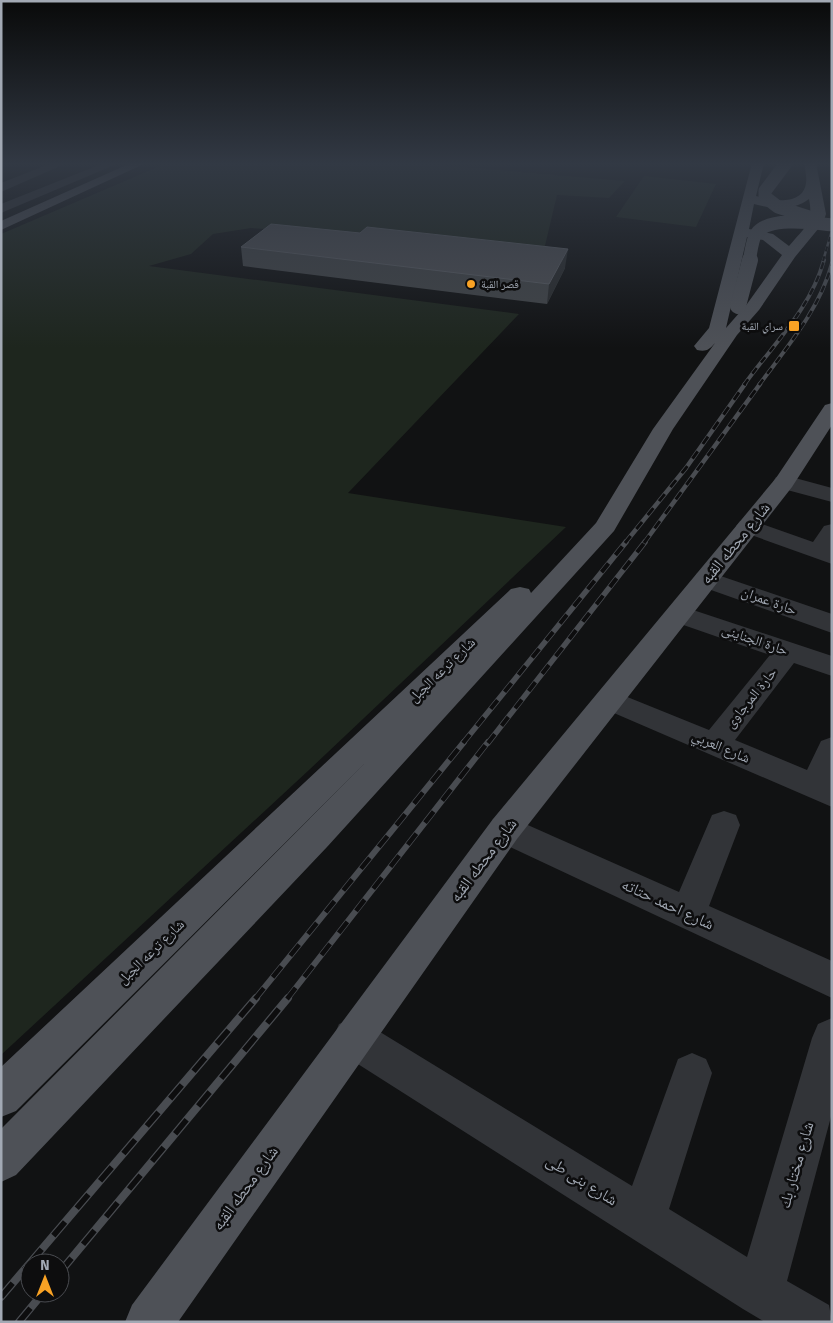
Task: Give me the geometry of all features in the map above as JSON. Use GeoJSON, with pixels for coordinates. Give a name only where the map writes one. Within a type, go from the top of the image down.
{"type":"FeatureCollection","features":[{"type":"Feature","properties":{"kind":"main road","name":"شارع ترعه الجبل"},"geometry":{"type":"LineString","coordinates":[[1,1096],[566,550],[596,511],[646,424],[717,330],[744,225]]}},
{"type":"Feature","properties":{"kind":"main road"},"geometry":{"type":"LineString","coordinates":[[735,319],[756,234],[774,225]]}},
{"type":"Feature","properties":{"kind":"main road","name":"شارع ترعه الجبل"},"geometry":{"type":"LineString","coordinates":[[1,1160],[315,837],[583,553],[606,526],[663,429],[735,319],[753,307],[790,254],[813,225]]}},
{"type":"Feature","properties":{"kind":"main road"},"geometry":{"type":"LineString","coordinates":[[742,234],[752,233],[770,237],[790,254]]}},
{"type":"Feature","properties":{"kind":"main road","name":"شارع محطه القبه"},"geometry":{"type":"LineString","coordinates":[[149,1322],[352,1038],[505,829],[784,482],[829,418]]}},
{"type":"Feature","properties":{"kind":"street"},"geometry":{"type":"LineString","coordinates":[[784,482],[832,495]]}},
{"type":"Feature","properties":{"kind":"street"},"geometry":{"type":"LineString","coordinates":[[748,526],[826,555],[832,531]]}},
{"type":"Feature","properties":{"kind":"street","name":"حارة عمران"},"geometry":{"type":"LineString","coordinates":[[706,579],[832,624]]}},
{"type":"Feature","properties":{"kind":"street","name":"حارة الجناينى"},"geometry":{"type":"LineString","coordinates":[[678,614],[832,666]]}},
{"type":"Feature","properties":{"kind":"street","name":"حارة المرجاوى"},"geometry":{"type":"LineString","coordinates":[[714,744],[788,652]]}},
{"type":"Feature","properties":{"kind":"street","name":"شارع العربي"},"geometry":{"type":"LineString","coordinates":[[610,700],[823,791]]}},
{"type":"Feature","properties":{"kind":"street"},"geometry":{"type":"LineString","coordinates":[[823,791],[832,749]]}},
{"type":"Feature","properties":{"kind":"street"},"geometry":{"type":"LineString","coordinates":[[688,913],[724,825]]}},
{"type":"Feature","properties":{"kind":"street","name":"شارع احمد حتاته"},"geometry":{"type":"LineString","coordinates":[[505,829],[832,980]]}},
{"type":"Feature","properties":{"kind":"street","name":"شارع بنى طى"},"geometry":{"type":"LineString","coordinates":[[352,1038],[760,1292],[812,1322]]}},
{"type":"Feature","properties":{"kind":"street","name":"شارع مختار بك"},"geometry":{"type":"LineString","coordinates":[[760,1292],[832,1038]]}},
{"type":"Feature","properties":{"kind":"street"},"geometry":{"type":"LineString","coordinates":[[643,1219],[692,1073]]}},
{"type":"Feature","properties":{"kind":"shaded area"},"geometry":{"type":"Polygon","coordinates":[[[23,225],[550,225],[544,250],[251,228],[213,234],[191,254],[149,266],[519,314],[348,493],[566,527],[309,770],[1,1055],[1,234],[23,225]]]}},
{"type":"Feature","properties":{"kind":"shaded area"},"geometry":{"type":"Polygon","coordinates":[[[678,225],[697,225],[696,227],[678,225]]]}},
{"type":"Feature","properties":{"kind":"building"},"geometry":{"type":"Polygon","coordinates":[[[270,225],[278,225],[360,233],[367,227],[568,249],[549,284],[241,247],[270,225]]]}},
{"type":"Feature","properties":{"kind":"railway"},"geometry":{"type":"LineString","coordinates":[[823,261],[832,230]]}},
{"type":"Feature","properties":{"kind":"railway"},"geometry":{"type":"LineString","coordinates":[[744,385],[790,326],[810,295],[824,260]]}},
{"type":"Feature","properties":{"kind":"railway"},"geometry":{"type":"LineString","coordinates":[[759,385],[811,312],[827,280],[832,263]]}},
{"type":"Feature","properties":{"kind":"railway"},"geometry":{"type":"LineString","coordinates":[[625,543],[686,468],[745,384]]}},
{"type":"Feature","properties":{"kind":"railway"},"geometry":{"type":"LineString","coordinates":[[644,543],[760,384]]}},
{"type":"Feature","properties":{"kind":"railway"},"geometry":{"type":"LineString","coordinates":[[463,743],[626,542]]}},
{"type":"Feature","properties":{"kind":"railway"},"geometry":{"type":"LineString","coordinates":[[488,743],[645,542]]}},
{"type":"Feature","properties":{"kind":"railway"},"geometry":{"type":"LineString","coordinates":[[255,999],[464,742]]}},
{"type":"Feature","properties":{"kind":"railway"},"geometry":{"type":"LineString","coordinates":[[287,999],[488,742]]}},
{"type":"Feature","properties":{"kind":"railway"},"geometry":{"type":"LineString","coordinates":[[1,1297],[256,998]]}},
{"type":"Feature","properties":{"kind":"railway"},"geometry":{"type":"LineString","coordinates":[[70,1260],[288,998]]}},
{"type":"Feature","properties":{"kind":"railway"},"geometry":{"type":"LineString","coordinates":[[19,1322],[35,1303]]}},
{"type":"Feature","properties":{"kind":"place","name":"قصر القبة"},"geometry":{"type":"Point","coordinates":[471,284]}},
{"type":"Feature","properties":{"kind":"place","name":"سراي القبة"},"geometry":{"type":"Point","coordinates":[794,326]}}]}
